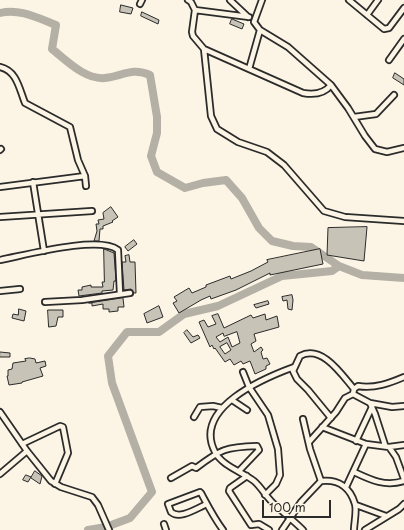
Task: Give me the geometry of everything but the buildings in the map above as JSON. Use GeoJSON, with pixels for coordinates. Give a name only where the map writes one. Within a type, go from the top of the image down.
{"type":"FeatureCollection","features":[{"type":"Feature","properties":{"kind":"street"},"geometry":{"type":"LineString","coordinates":[[230,0],[249,17],[260,30],[288,47],[331,85],[375,149],[387,152],[404,148]]}},
{"type":"Feature","properties":{"kind":"street"},"geometry":{"type":"LineString","coordinates":[[254,22],[262,0]]}},
{"type":"Feature","properties":{"kind":"street"},"geometry":{"type":"LineString","coordinates":[[349,0],[381,27],[387,29],[403,10]]}},
{"type":"Feature","properties":{"kind":"street"},"geometry":{"type":"LineString","coordinates":[[367,15],[378,0]]}},
{"type":"Feature","properties":{"kind":"street"},"geometry":{"type":"LineString","coordinates":[[190,1],[195,10],[192,32],[193,36],[204,49],[308,94],[323,92],[331,85]]}},
{"type":"Feature","properties":{"kind":"street"},"geometry":{"type":"LineString","coordinates":[[195,10],[249,17]]}},
{"type":"Feature","properties":{"kind":"street"},"geometry":{"type":"LineString","coordinates":[[249,69],[260,30]]}},
{"type":"Feature","properties":{"kind":"street"},"geometry":{"type":"LineString","coordinates":[[389,60],[404,39]]}},
{"type":"Feature","properties":{"kind":"street"},"geometry":{"type":"LineString","coordinates":[[204,49],[211,116],[217,129],[238,142],[267,152],[284,165],[324,212],[345,217],[404,221]]}},
{"type":"Feature","properties":{"kind":"street"},"geometry":{"type":"LineString","coordinates":[[0,67],[11,71],[14,75],[25,103],[71,128],[78,160],[85,176],[86,186]]}},
{"type":"Feature","properties":{"kind":"street"},"geometry":{"type":"LineString","coordinates":[[354,117],[376,114],[394,95]]}},
{"type":"Feature","properties":{"kind":"street"},"geometry":{"type":"LineString","coordinates":[[0,187],[85,176]]}},
{"type":"Feature","properties":{"kind":"street"},"geometry":{"type":"LineString","coordinates":[[33,182],[37,216],[42,232],[44,251]]}},
{"type":"Feature","properties":{"kind":"street"},"geometry":{"type":"LineString","coordinates":[[0,217],[37,216],[92,211]]}},
{"type":"Feature","properties":{"kind":"street"},"geometry":{"type":"LineString","coordinates":[[0,260],[91,243],[112,245],[118,250],[120,294]]}},
{"type":"Feature","properties":{"kind":"street"},"geometry":{"type":"LineString","coordinates":[[0,291],[20,289]]}},
{"type":"Feature","properties":{"kind":"street"},"geometry":{"type":"LineString","coordinates":[[45,302],[82,300],[130,293]]}},
{"type":"Feature","properties":{"kind":"street"},"geometry":{"type":"LineString","coordinates":[[331,418],[297,379],[293,371],[300,356],[308,352],[313,353],[334,365],[353,392],[371,405],[392,407],[404,406]]}},
{"type":"Feature","properties":{"kind":"street"},"geometry":{"type":"LineString","coordinates":[[294,367],[249,386],[222,408],[213,426],[211,437],[216,453],[259,485],[265,495],[303,530]]}},
{"type":"Feature","properties":{"kind":"street"},"geometry":{"type":"LineString","coordinates":[[243,372],[249,386],[268,415],[278,449],[280,475],[276,484],[265,495]]}},
{"type":"Feature","properties":{"kind":"street"},"geometry":{"type":"LineString","coordinates":[[309,442],[331,418],[345,398],[358,386],[368,388],[394,382],[404,377]]}},
{"type":"Feature","properties":{"kind":"street"},"geometry":{"type":"LineString","coordinates":[[232,400],[247,410]]}},
{"type":"Feature","properties":{"kind":"street"},"geometry":{"type":"LineString","coordinates":[[356,440],[371,405]]}},
{"type":"Feature","properties":{"kind":"street"},"geometry":{"type":"LineString","coordinates":[[354,472],[370,480],[383,484],[391,484],[404,480],[396,456],[387,446],[371,405]]}},
{"type":"Feature","properties":{"kind":"street"},"geometry":{"type":"LineString","coordinates":[[194,418],[200,407],[213,406],[222,408]]}},
{"type":"Feature","properties":{"kind":"street"},"geometry":{"type":"LineString","coordinates":[[0,412],[27,451],[55,484],[92,497],[104,517],[109,530]]}},
{"type":"Feature","properties":{"kind":"street"},"geometry":{"type":"LineString","coordinates":[[303,419],[310,449],[321,481]]}},
{"type":"Feature","properties":{"kind":"street"},"geometry":{"type":"LineString","coordinates":[[22,444],[60,426],[63,427],[68,453],[55,484]]}},
{"type":"Feature","properties":{"kind":"street"},"geometry":{"type":"LineString","coordinates":[[322,427],[366,444],[387,446],[404,445]]}},
{"type":"Feature","properties":{"kind":"street"},"geometry":{"type":"LineString","coordinates":[[346,487],[366,444]]}},
{"type":"Feature","properties":{"kind":"street"},"geometry":{"type":"LineString","coordinates":[[171,478],[192,466],[196,468],[216,453],[229,447],[258,446],[259,450],[239,471]]}},
{"type":"Feature","properties":{"kind":"street"},"geometry":{"type":"LineString","coordinates":[[0,474],[27,451]]}},
{"type":"Feature","properties":{"kind":"street"},"geometry":{"type":"LineString","coordinates":[[247,476],[230,488],[229,491],[251,525],[259,524],[269,530]]}},
{"type":"Feature","properties":{"kind":"street"},"geometry":{"type":"LineString","coordinates":[[282,530],[291,519],[301,502],[321,481],[331,480],[341,483],[346,487],[356,505],[354,530]]}},
{"type":"Feature","properties":{"kind":"street"},"geometry":{"type":"LineString","coordinates":[[207,504],[186,513],[177,515],[171,512],[168,504],[199,492],[207,504],[223,530]]}},
{"type":"Feature","properties":{"kind":"street"},"geometry":{"type":"LineString","coordinates":[[365,530],[386,516],[402,510],[404,504]]}},
{"type":"Feature","properties":{"kind":"street"},"geometry":{"type":"LineString","coordinates":[[356,505],[386,516]]}},
{"type":"Feature","properties":{"kind":"street"},"geometry":{"type":"LineString","coordinates":[[164,524],[166,530]]}},
{"type":"Feature","properties":{"kind":"waterway"},"geometry":{"type":"LineString","coordinates":[[0,13],[21,13],[56,25],[52,49],[70,64],[90,76],[105,78],[133,72],[150,75],[157,117],[157,133],[151,156],[157,172],[185,188],[203,183],[226,180],[242,198],[259,228],[272,241],[293,246],[311,247],[339,266],[362,275],[404,278]]}},
{"type":"Feature","properties":{"kind":"waterway"},"geometry":{"type":"LineString","coordinates":[[88,530],[106,527],[130,518],[152,492],[112,383],[108,356],[127,332],[159,332],[184,314],[218,306],[282,276],[332,271],[339,266]]}}]}
